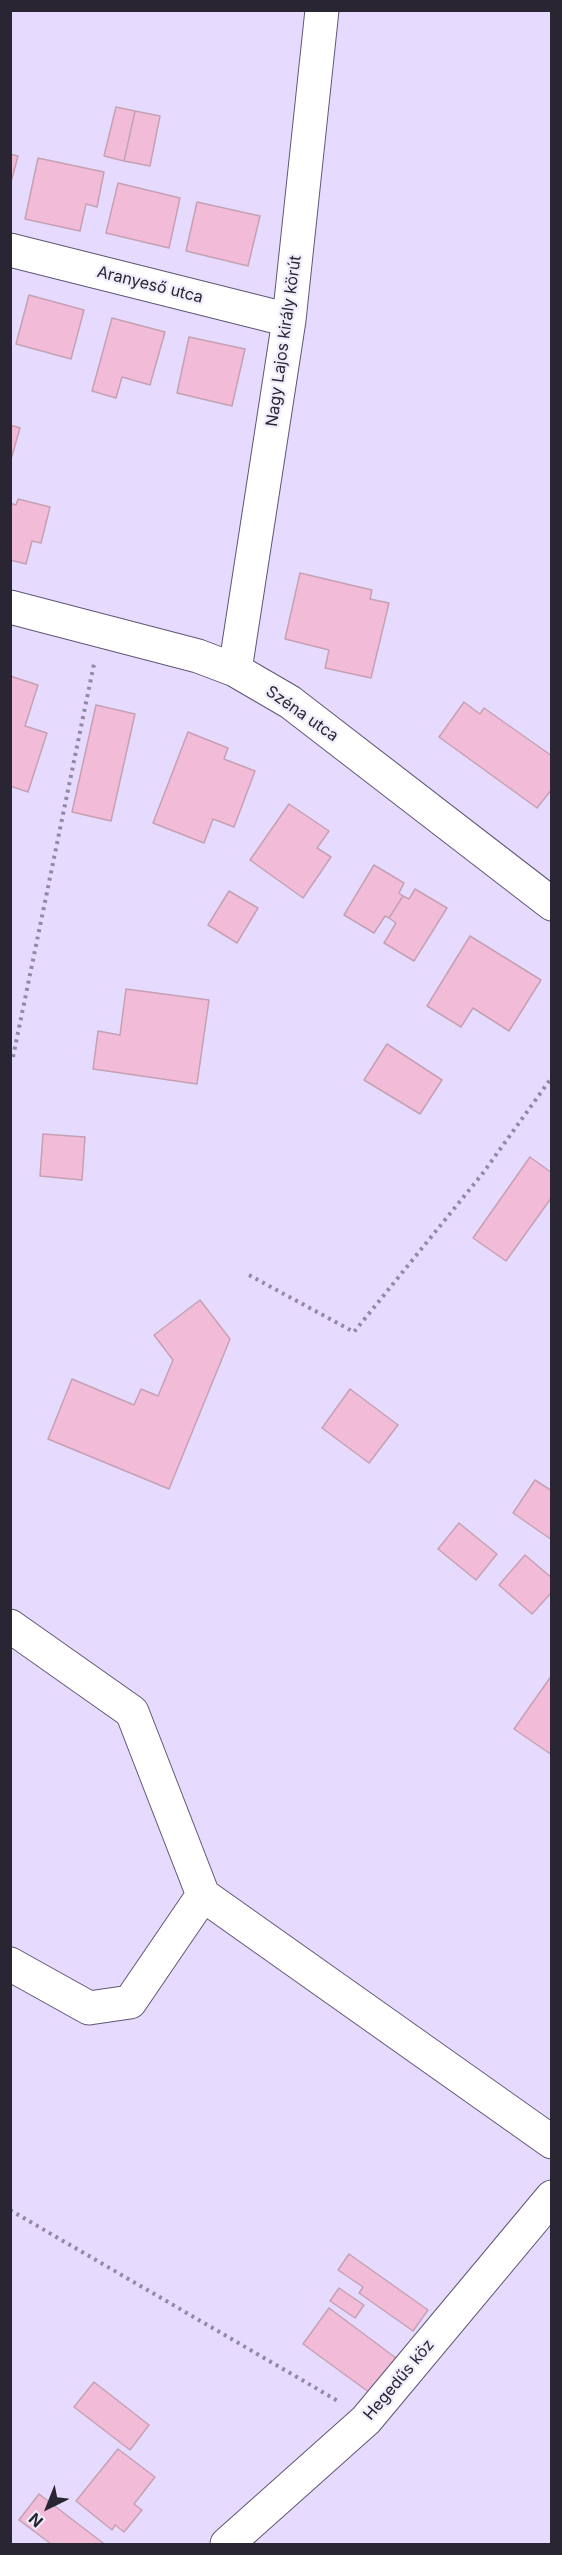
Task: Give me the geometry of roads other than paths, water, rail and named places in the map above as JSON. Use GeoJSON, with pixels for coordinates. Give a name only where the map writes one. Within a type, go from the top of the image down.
{"type":"FeatureCollection","features":[{"type":"Feature","properties":{"kind":"street","name":"Nagy Lajos király körút"},"geometry":{"type":"LineString","coordinates":[[235,670],[289,320],[322,10]]}},
{"type":"Feature","properties":{"kind":"street","name":"Aranyeső utca"},"geometry":{"type":"LineString","coordinates":[[10,250],[289,320]]}},
{"type":"Feature","properties":{"kind":"street","name":"Széna utca"},"geometry":{"type":"LineString","coordinates":[[10,607],[198,656],[235,670],[290,702],[552,904]]}},
{"type":"Feature","properties":{"kind":"street"},"geometry":{"type":"LineString","coordinates":[[10,1626],[132,1712],[202,1895],[552,2142]]}},
{"type":"Feature","properties":{"kind":"street"},"geometry":{"type":"LineString","coordinates":[[10,1964],[89,2008],[130,2002],[202,1895]]}},
{"type":"Feature","properties":{"kind":"street","name":"Hegedűs köz"},"geometry":{"type":"LineString","coordinates":[[227,2544],[366,2420],[552,2197]]}}]}
